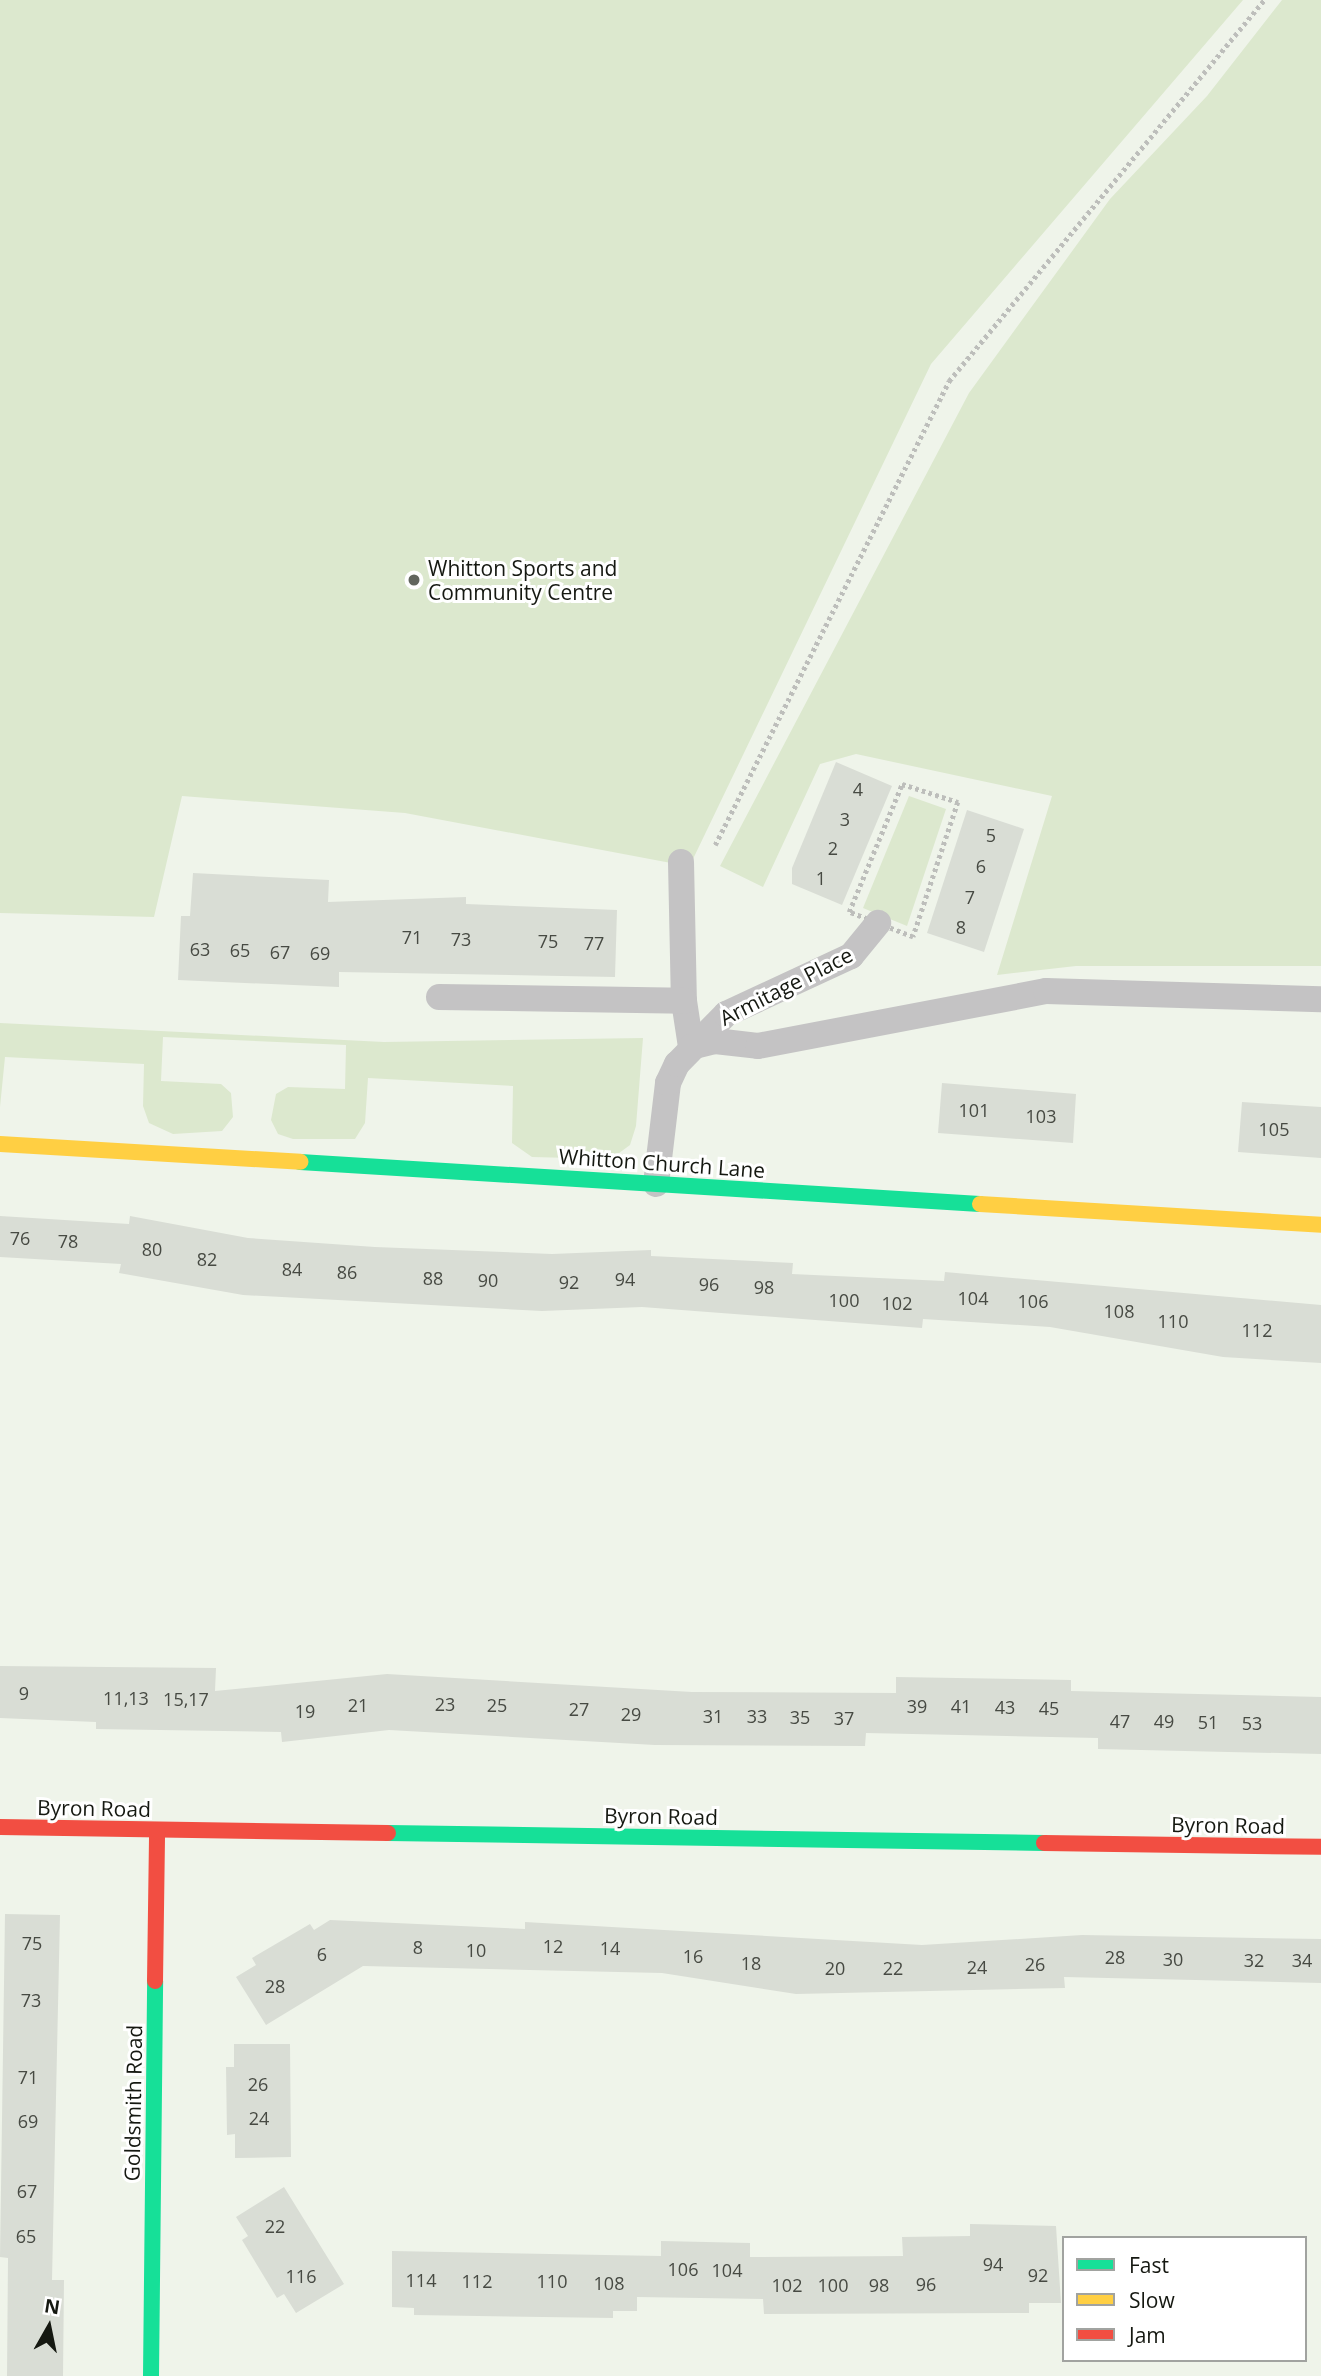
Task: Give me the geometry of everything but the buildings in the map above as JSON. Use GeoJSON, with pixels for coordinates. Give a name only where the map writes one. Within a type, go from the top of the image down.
{"type":"FeatureCollection","features":[{"type":"Feature","properties":{"kind":"street","name":"Whitton Church Lane"},"geometry":{"type":"LineString","coordinates":[[0,1144],[1321,1225]]}},
{"type":"Feature","properties":{"kind":"street","name":"Byron Road"},"geometry":{"type":"LineString","coordinates":[[0,1827],[1321,1847]]}},
{"type":"Feature","properties":{"kind":"street","name":"Goldsmith Road"},"geometry":{"type":"LineString","coordinates":[[151,2376],[157,1830]]}},
{"type":"Feature","properties":{"kind":"lane"},"geometry":{"type":"LineString","coordinates":[[681,862],[684,1000],[691,1047],[715,1041],[758,1046],[1046,991],[1321,999]]}},
{"type":"Feature","properties":{"kind":"lane","name":"Armitage Place"},"geometry":{"type":"LineString","coordinates":[[656,1184],[668,1083],[691,1047],[726,1014],[851,956],[878,923]]}},
{"type":"Feature","properties":{"kind":"lane"},"geometry":{"type":"LineString","coordinates":[[439,997],[684,1000]]}},
{"type":"Feature","properties":{"kind":"path"},"geometry":{"type":"LineString","coordinates":[[712,851],[949,382],[1264,0]]}},
{"type":"Feature","properties":{"kind":"path","name":"Armitage Place"},"geometry":{"type":"LineString","coordinates":[[902,784],[958,802],[913,937],[878,923],[849,912],[902,784]]}},
{"type":"Feature","properties":{"kind":"green space","name":"Whitton Sports and Community Centre"},"geometry":{"type":"Polygon","coordinates":[[[0,0],[1243,0],[931,364],[693,859],[671,863],[405,813],[182,796],[154,917],[0,913],[0,0]]]}},
{"type":"Feature","properties":{"kind":"green space"},"geometry":{"type":"Polygon","coordinates":[[[1282,0],[1321,0],[1321,966],[1076,966],[997,975],[1052,796],[856,754],[820,764],[763,887],[720,866],[969,393],[1110,199],[1207,96],[1282,0]]]}},
{"type":"Feature","properties":{"kind":"green space"},"geometry":{"type":"Polygon","coordinates":[[[909,796],[946,809],[907,926],[863,908],[909,796]]]}},
{"type":"Feature","properties":{"kind":"green space"},"geometry":{"type":"Polygon","coordinates":[[[0,1023],[384,1042],[643,1038],[636,1126],[630,1145],[611,1159],[532,1157],[512,1143],[513,1086],[368,1078],[365,1123],[355,1139],[293,1139],[278,1134],[271,1120],[276,1094],[288,1087],[345,1089],[346,1045],[163,1037],[161,1081],[221,1084],[231,1093],[233,1117],[222,1131],[173,1134],[149,1123],[143,1106],[144,1064],[5,1057],[0,1107],[0,1023]]]}},
{"type":"Feature","properties":{"kind":"traffic: fast"},"geometry":{"type":"LineString","coordinates":[[300,1162],[980,1204]]}},
{"type":"Feature","properties":{"kind":"traffic: fast"},"geometry":{"type":"LineString","coordinates":[[388,1833],[1044,1843]]}},
{"type":"Feature","properties":{"kind":"traffic: fast"},"geometry":{"type":"LineString","coordinates":[[151,2376],[155,1981]]}},
{"type":"Feature","properties":{"kind":"traffic: slow"},"geometry":{"type":"LineString","coordinates":[[0,1144],[300,1162]]}},
{"type":"Feature","properties":{"kind":"traffic: slow"},"geometry":{"type":"LineString","coordinates":[[980,1204],[1321,1225]]}},
{"type":"Feature","properties":{"kind":"traffic: jam"},"geometry":{"type":"LineString","coordinates":[[0,1827],[388,1833]]}},
{"type":"Feature","properties":{"kind":"traffic: jam"},"geometry":{"type":"LineString","coordinates":[[155,1981],[157,1830]]}},
{"type":"Feature","properties":{"kind":"traffic: jam"},"geometry":{"type":"LineString","coordinates":[[1044,1843],[1321,1847]]}},
{"type":"Feature","properties":{"kind":"place","name":"Whitton Sports and Community Centre"},"geometry":{"type":"Point","coordinates":[414,580]}}]}
